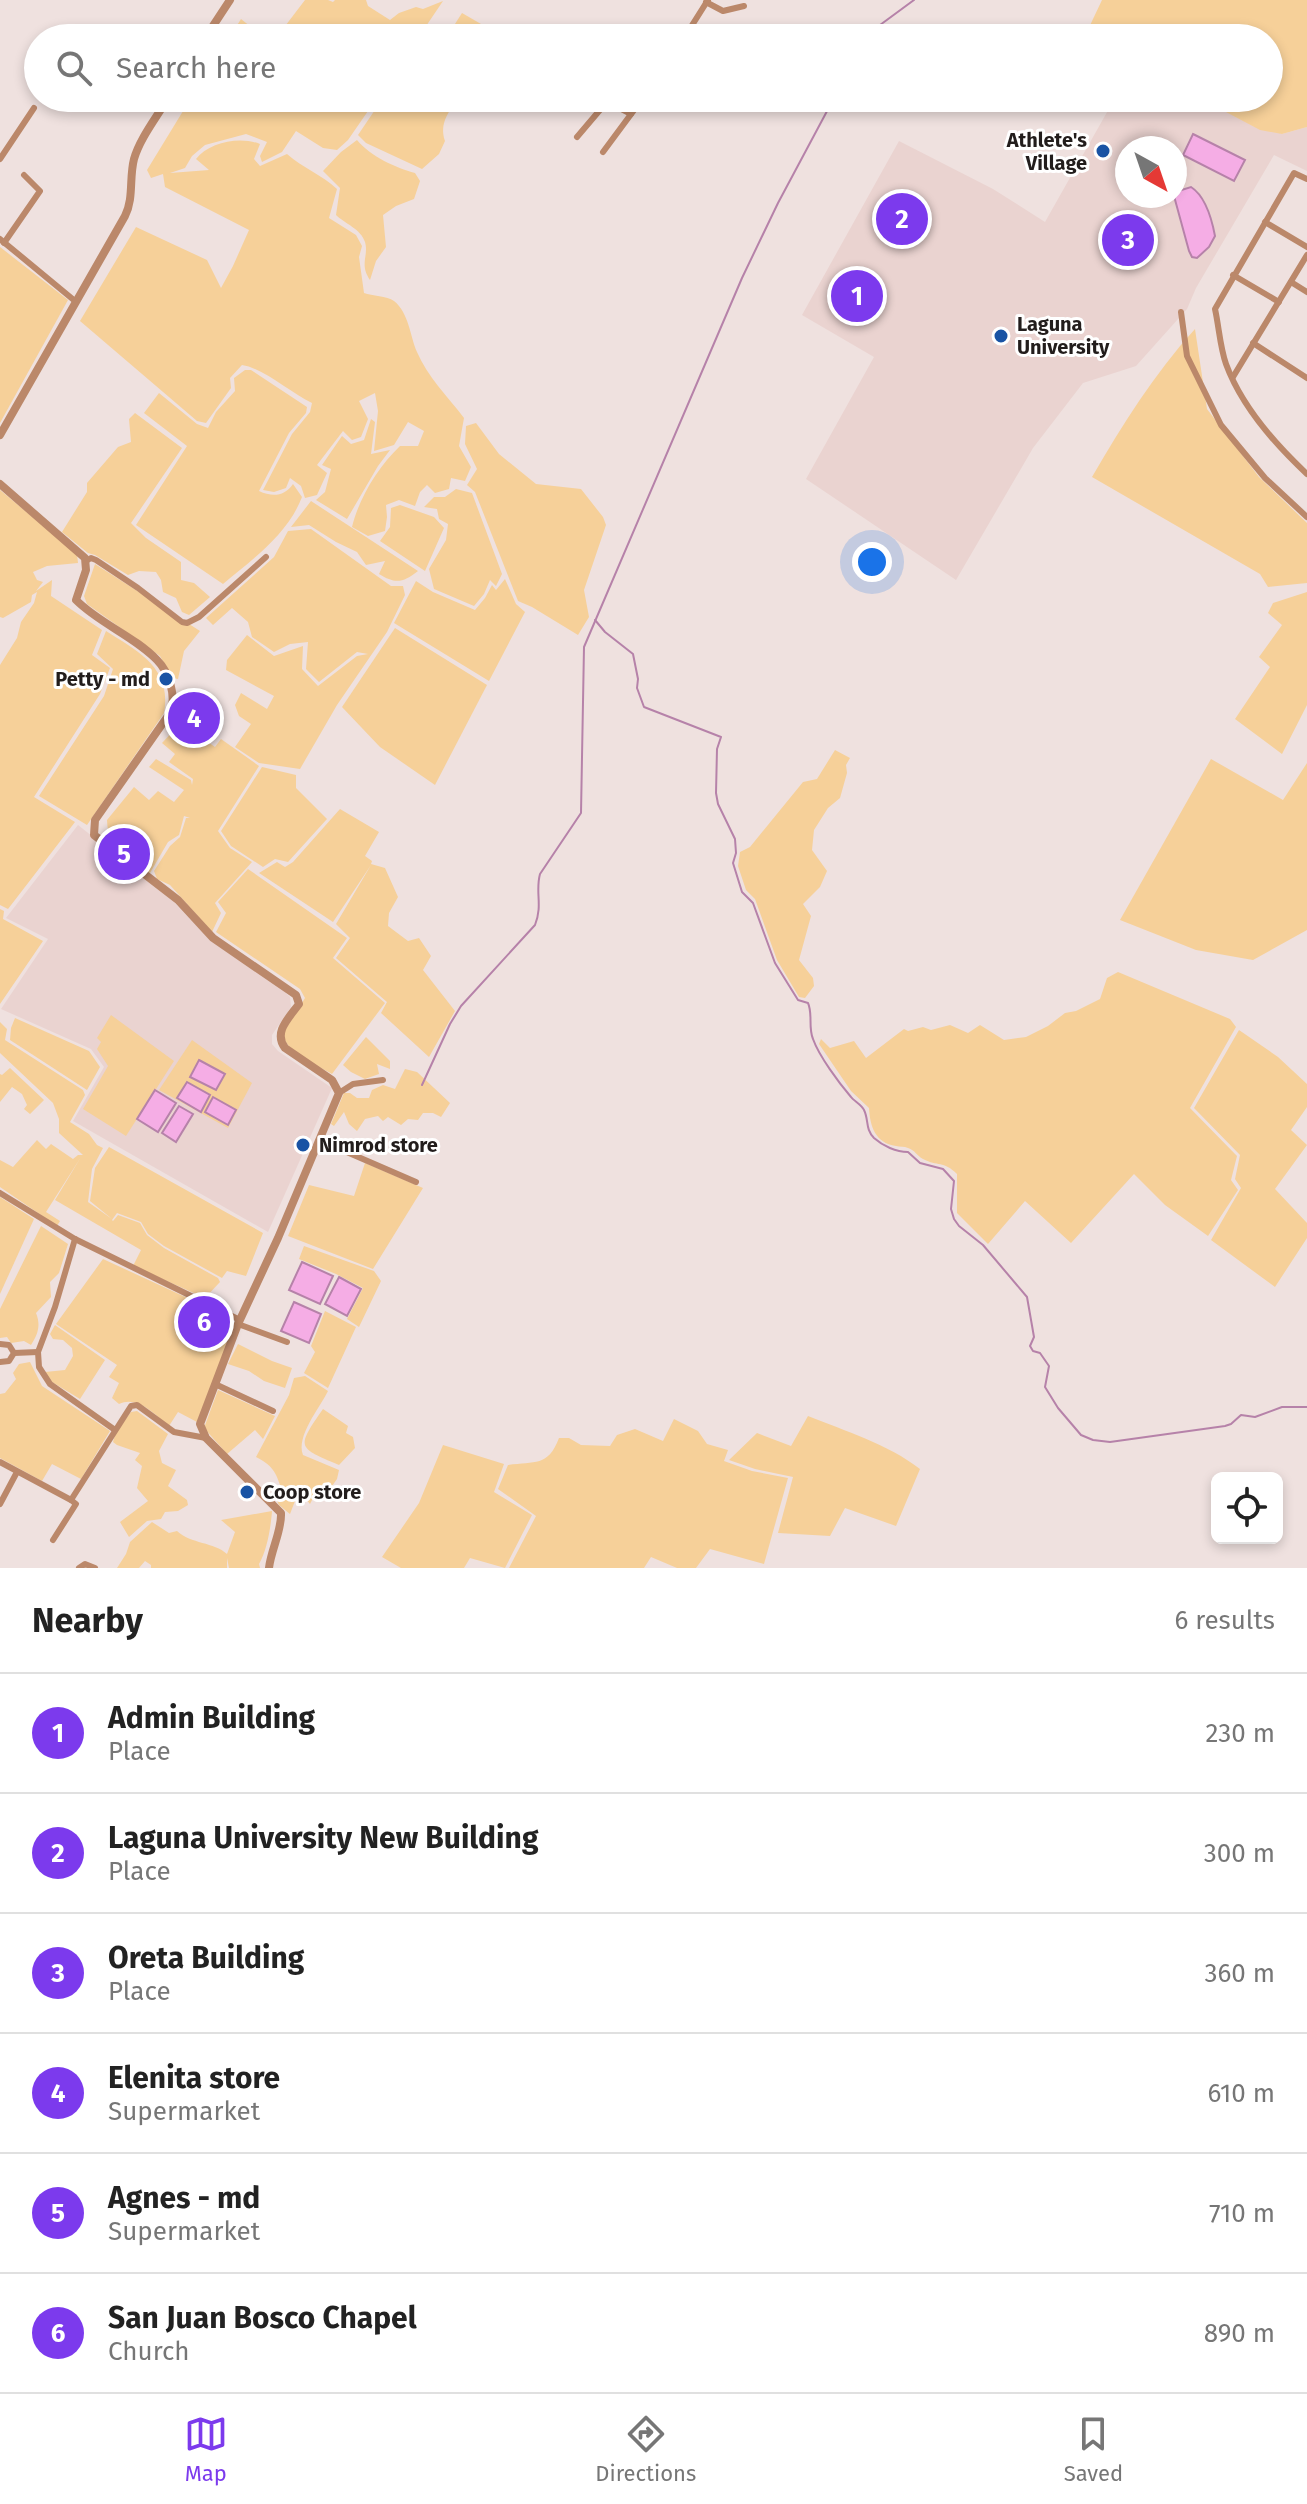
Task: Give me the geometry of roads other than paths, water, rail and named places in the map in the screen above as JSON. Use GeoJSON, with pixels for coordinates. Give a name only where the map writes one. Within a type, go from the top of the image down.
{"type":"FeatureCollection","features":[{"type":"Feature","properties":{"kind":"street"},"geometry":{"type":"LineString","coordinates":[[214,24],[230,0]]}},
{"type":"Feature","properties":{"kind":"street"},"geometry":{"type":"LineString","coordinates":[[693,24],[707,1],[723,11],[744,6]]}},
{"type":"Feature","properties":{"kind":"street"},"geometry":{"type":"LineString","coordinates":[[0,159],[31,112]]}},
{"type":"Feature","properties":{"kind":"street"},"geometry":{"type":"LineString","coordinates":[[0,433],[128,210],[135,156],[160,112]]}},
{"type":"Feature","properties":{"kind":"street"},"geometry":{"type":"LineString","coordinates":[[577,137],[598,112]]}},
{"type":"Feature","properties":{"kind":"street"},"geometry":{"type":"LineString","coordinates":[[603,152],[631,114],[627,112]]}},
{"type":"Feature","properties":{"kind":"street"},"geometry":{"type":"LineString","coordinates":[[1306,470],[1264,428],[1233,377],[1226,363],[1215,309],[1294,173],[1307,179]]}},
{"type":"Feature","properties":{"kind":"street"},"geometry":{"type":"LineString","coordinates":[[24,175],[40,191],[2,241],[75,301]]}},
{"type":"Feature","properties":{"kind":"street"},"geometry":{"type":"LineString","coordinates":[[1265,222],[1307,247]]}},
{"type":"Feature","properties":{"kind":"street"},"geometry":{"type":"LineString","coordinates":[[1233,377],[1307,255]]}},
{"type":"Feature","properties":{"kind":"street"},"geometry":{"type":"LineString","coordinates":[[1233,275],[1279,302]]}},
{"type":"Feature","properties":{"kind":"street"},"geometry":{"type":"LineString","coordinates":[[1291,282],[1307,292]]}},
{"type":"Feature","properties":{"kind":"street"},"geometry":{"type":"LineString","coordinates":[[1181,312],[1187,356],[1221,425],[1265,478],[1307,517]]}},
{"type":"Feature","properties":{"kind":"street"},"geometry":{"type":"LineString","coordinates":[[1253,343],[1307,378]]}},
{"type":"Feature","properties":{"kind":"street"},"geometry":{"type":"LineString","coordinates":[[0,484],[81,553],[86,561],[86,570],[76,600],[160,663],[173,697],[170,713],[95,820],[94,835],[170,893],[213,938],[296,995],[299,1004],[280,1032],[280,1040],[285,1048],[332,1080],[339,1093]]}},
{"type":"Feature","properties":{"kind":"street"},"geometry":{"type":"LineString","coordinates":[[86,561],[91,558],[96,560],[187,623],[199,617],[266,557]]}},
{"type":"Feature","properties":{"kind":"street"},"geometry":{"type":"LineString","coordinates":[[269,1568],[281,1513],[206,1438],[200,1424],[239,1322],[339,1093],[353,1084],[383,1080]]}},
{"type":"Feature","properties":{"kind":"street"},"geometry":{"type":"LineString","coordinates":[[319,1140],[416,1182]]}},
{"type":"Feature","properties":{"kind":"street"},"geometry":{"type":"LineString","coordinates":[[0,1193],[75,1239],[239,1322],[287,1342]]}},
{"type":"Feature","properties":{"kind":"street"},"geometry":{"type":"LineString","coordinates":[[75,1239],[38,1352],[39,1367],[50,1384],[115,1430]]}},
{"type":"Feature","properties":{"kind":"street"},"geometry":{"type":"LineString","coordinates":[[0,1344],[9,1345],[14,1353]]}},
{"type":"Feature","properties":{"kind":"street"},"geometry":{"type":"LineString","coordinates":[[14,1353],[38,1352]]}},
{"type":"Feature","properties":{"kind":"street"},"geometry":{"type":"LineString","coordinates":[[0,1362],[9,1361],[14,1353]]}},
{"type":"Feature","properties":{"kind":"street"},"geometry":{"type":"LineString","coordinates":[[215,1384],[273,1411]]}},
{"type":"Feature","properties":{"kind":"street"},"geometry":{"type":"LineString","coordinates":[[71,1500],[131,1406],[137,1405],[174,1432],[206,1438]]}},
{"type":"Feature","properties":{"kind":"street"},"geometry":{"type":"LineString","coordinates":[[0,1462],[76,1504],[53,1540]]}},
{"type":"Feature","properties":{"kind":"street"},"geometry":{"type":"LineString","coordinates":[[0,1504],[17,1472]]}},
{"type":"Feature","properties":{"kind":"street"},"geometry":{"type":"LineString","coordinates":[[79,1568],[85,1564],[95,1568]]}},
{"type":"Feature","properties":{"kind":"waterway"},"geometry":{"type":"LineString","coordinates":[[881,24],[914,0]]}},
{"type":"Feature","properties":{"kind":"waterway"},"geometry":{"type":"LineString","coordinates":[[422,1085],[461,1006],[535,925],[540,874],[581,813],[584,647],[742,278],[827,112]]}},
{"type":"Feature","properties":{"kind":"waterway"},"geometry":{"type":"LineString","coordinates":[[595,620],[633,654],[637,688],[644,707],[721,737],[717,749],[716,793],[735,839],[733,863],[742,892],[753,903],[775,963],[798,1000],[808,1003],[816,1046],[852,1099],[863,1108],[874,1138],[890,1148],[908,1152],[920,1163],[943,1169],[954,1181],[951,1209],[954,1219],[983,1245],[1027,1297],[1034,1337],[1030,1346],[1040,1353],[1049,1366],[1045,1387],[1081,1435],[1110,1442],[1225,1426],[1241,1415],[1255,1417],[1282,1407],[1307,1407]]}},
{"type":"Feature","properties":{"kind":"place","name":"Athlete's Village"},"geometry":{"type":"Point","coordinates":[1103,151]}},
{"type":"Feature","properties":{"kind":"place","name":"Laguna University New Building"},"geometry":{"type":"Point","coordinates":[902,219]}},
{"type":"Feature","properties":{"kind":"place","name":"Oreta Building"},"geometry":{"type":"Point","coordinates":[1128,240]}},
{"type":"Feature","properties":{"kind":"place","name":"Admin Building"},"geometry":{"type":"Point","coordinates":[857,296]}},
{"type":"Feature","properties":{"kind":"place","name":"Laguna University"},"geometry":{"type":"Point","coordinates":[1001,336]}},
{"type":"Feature","properties":{"kind":"place","name":"Petty - md"},"geometry":{"type":"Point","coordinates":[166,679]}},
{"type":"Feature","properties":{"kind":"place","name":"Elenita store"},"geometry":{"type":"Point","coordinates":[194,718]}},
{"type":"Feature","properties":{"kind":"place","name":"Agnes - md"},"geometry":{"type":"Point","coordinates":[124,854]}},
{"type":"Feature","properties":{"kind":"place","name":"Nimrod store"},"geometry":{"type":"Point","coordinates":[303,1145]}},
{"type":"Feature","properties":{"kind":"place","name":"San Juan Bosco Chapel"},"geometry":{"type":"Point","coordinates":[204,1322]}},
{"type":"Feature","properties":{"kind":"place","name":"Coop store"},"geometry":{"type":"Point","coordinates":[247,1492]}}]}
